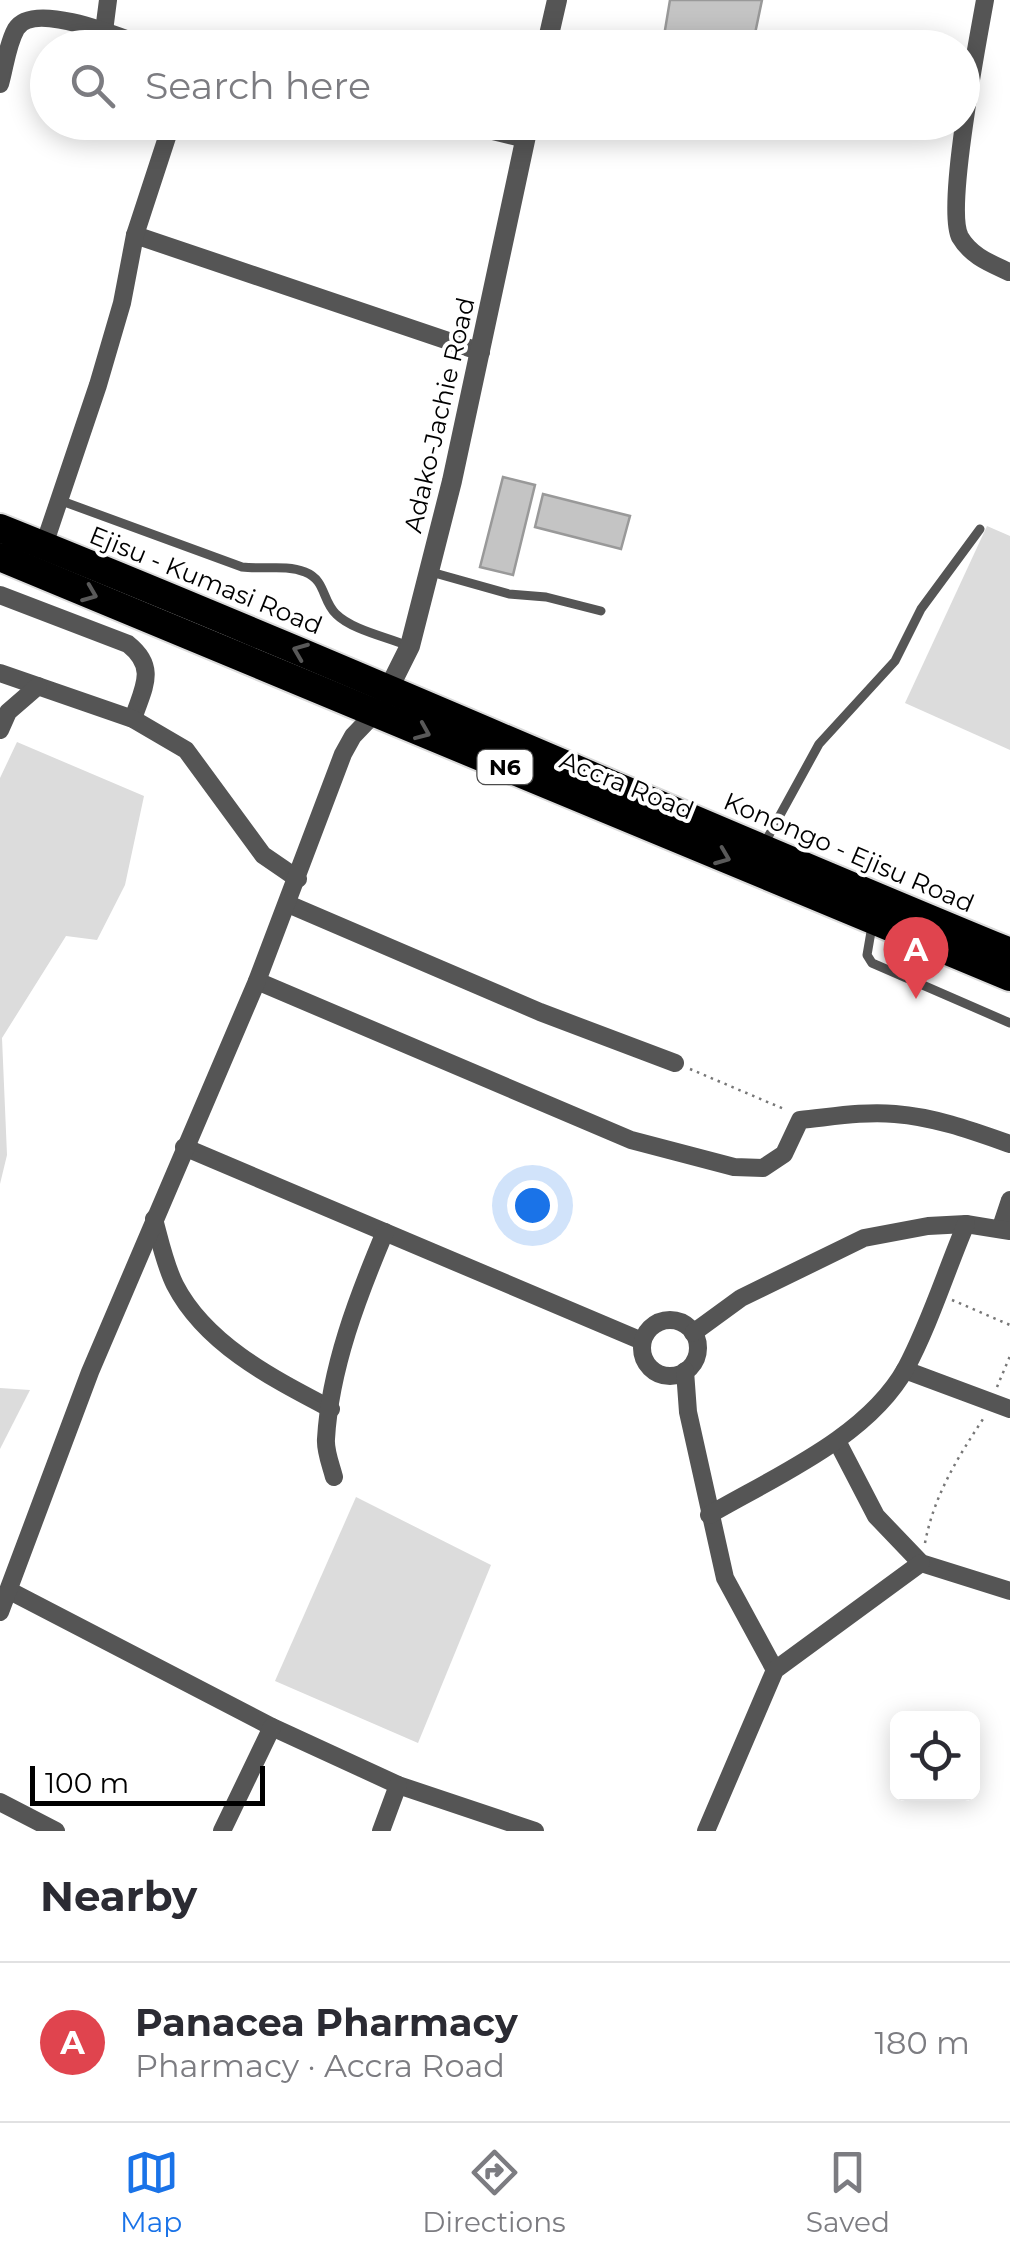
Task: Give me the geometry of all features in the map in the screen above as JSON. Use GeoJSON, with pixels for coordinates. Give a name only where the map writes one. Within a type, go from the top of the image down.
{"type":"FeatureCollection","features":[{"type":"Feature","properties":{"kind":"highway","name":"Ejisu - Kumasi Road"},"geometry":{"type":"LineString","coordinates":[[0,528],[383,700]]}},
{"type":"Feature","properties":{"kind":"highway","name":"Accra Road"},"geometry":{"type":"LineString","coordinates":[[0,556],[383,700],[1010,977]]}},
{"type":"Feature","properties":{"kind":"highway","name":"Konongo - Ejisu Road"},"geometry":{"type":"LineString","coordinates":[[383,700],[762,849],[1010,952]]}},
{"type":"Feature","properties":{"kind":"street"},"geometry":{"type":"LineString","coordinates":[[104,30],[108,0]]}},
{"type":"Feature","properties":{"kind":"street"},"geometry":{"type":"LineString","coordinates":[[550,30],[556,0]]}},
{"type":"Feature","properties":{"kind":"street"},"geometry":{"type":"LineString","coordinates":[[980,32],[986,0]]}},
{"type":"Feature","properties":{"kind":"street"},"geometry":{"type":"LineString","coordinates":[[0,84],[16,28],[28,17],[48,15],[97,30]]}},
{"type":"Feature","properties":{"kind":"street"},"geometry":{"type":"LineString","coordinates":[[44,546],[122,303],[136,235],[166,140]]}},
{"type":"Feature","properties":{"kind":"street","name":"Adako-Jachie Road"},"geometry":{"type":"LineString","coordinates":[[383,700],[410,646],[481,352],[526,140]]}},
{"type":"Feature","properties":{"kind":"street"},"geometry":{"type":"LineString","coordinates":[[963,140],[956,225],[971,251],[1009,272]]}},
{"type":"Feature","properties":{"kind":"street"},"geometry":{"type":"LineString","coordinates":[[136,235],[481,352]]}},
{"type":"Feature","properties":{"kind":"street"},"geometry":{"type":"LineString","coordinates":[[0,595],[128,644],[143,656],[147,674],[133,719]]}},
{"type":"Feature","properties":{"kind":"street"},"geometry":{"type":"LineString","coordinates":[[0,673],[133,719],[186,750],[264,855],[298,879]]}},
{"type":"Feature","properties":{"kind":"street"},"geometry":{"type":"LineString","coordinates":[[0,730],[8,712],[38,686]]}},
{"type":"Feature","properties":{"kind":"street"},"geometry":{"type":"LineString","coordinates":[[0,1612],[8,1579],[90,1372],[258,981],[343,754],[383,700]]}},
{"type":"Feature","properties":{"kind":"street"},"geometry":{"type":"LineString","coordinates":[[288,904],[540,1012],[675,1063]]}},
{"type":"Feature","properties":{"kind":"street"},"geometry":{"type":"LineString","coordinates":[[258,981],[631,1140],[734,1167],[763,1168],[784,1154],[800,1120],[894,1114],[948,1124],[1010,1144]]}},
{"type":"Feature","properties":{"kind":"street"},"geometry":{"type":"LineString","coordinates":[[184,1147],[642,1342]]}},
{"type":"Feature","properties":{"kind":"street"},"geometry":{"type":"LineString","coordinates":[[694,1333],[741,1298],[864,1238],[928,1226],[966,1224],[1006,1229],[1010,1200]]}},
{"type":"Feature","properties":{"kind":"street"},"geometry":{"type":"LineString","coordinates":[[154,1219],[176,1287],[205,1326],[250,1364],[331,1409]]}},
{"type":"Feature","properties":{"kind":"street"},"geometry":{"type":"LineString","coordinates":[[709,1516],[836,1441],[880,1402],[905,1370],[966,1224]]}},
{"type":"Feature","properties":{"kind":"street"},"geometry":{"type":"LineString","coordinates":[[334,1477],[326,1443],[331,1409],[359,1294],[386,1232]]}},
{"type":"Feature","properties":{"kind":"street"},"geometry":{"type":"LineString","coordinates":[[685,1372],[674,1375],[654,1370],[642,1352],[647,1332],[665,1320],[676,1320],[694,1333],[697,1354],[685,1372],[688,1412],[709,1516],[725,1578],[775,1670]]}},
{"type":"Feature","properties":{"kind":"street"},"geometry":{"type":"LineString","coordinates":[[905,1370],[998,1404]]}},
{"type":"Feature","properties":{"kind":"street"},"geometry":{"type":"LineString","coordinates":[[836,1441],[876,1516],[922,1563],[1010,1591]]}},
{"type":"Feature","properties":{"kind":"street"},"geometry":{"type":"LineString","coordinates":[[706,1831],[775,1670],[922,1563]]}},
{"type":"Feature","properties":{"kind":"street"},"geometry":{"type":"LineString","coordinates":[[8,1579],[272,1727],[398,1785],[534,1831]]}},
{"type":"Feature","properties":{"kind":"street"},"geometry":{"type":"LineString","coordinates":[[222,1831],[272,1727]]}},
{"type":"Feature","properties":{"kind":"street"},"geometry":{"type":"LineString","coordinates":[[381,1831],[398,1785]]}},
{"type":"Feature","properties":{"kind":"street"},"geometry":{"type":"LineString","coordinates":[[0,1802],[56,1831]]}},
{"type":"Feature","properties":{"kind":"lane"},"geometry":{"type":"LineString","coordinates":[[59,500],[242,566],[308,572],[324,587],[337,616],[410,646]]}},
{"type":"Feature","properties":{"kind":"lane"},"geometry":{"type":"LineString","coordinates":[[762,849],[820,744],[895,661],[921,609],[980,529]]}},
{"type":"Feature","properties":{"kind":"lane"},"geometry":{"type":"LineString","coordinates":[[428,572],[509,594],[546,597],[602,611]]}},
{"type":"Feature","properties":{"kind":"lane"},"geometry":{"type":"LineString","coordinates":[[873,918],[867,955],[872,962],[1010,1023]]}},
{"type":"Feature","properties":{"kind":"path"},"geometry":{"type":"LineString","coordinates":[[675,1063],[775,1103],[800,1120]]}},
{"type":"Feature","properties":{"kind":"path"},"geometry":{"type":"LineString","coordinates":[[937,1293],[1010,1325]]}},
{"type":"Feature","properties":{"kind":"path"},"geometry":{"type":"LineString","coordinates":[[922,1563],[930,1517],[947,1476],[998,1404],[1010,1356]]}},
{"type":"Feature","properties":{"kind":"shaded area"},"geometry":{"type":"Polygon","coordinates":[[[987,526],[1010,536],[1010,750],[905,703],[987,526]]]}},
{"type":"Feature","properties":{"kind":"shaded area"},"geometry":{"type":"Polygon","coordinates":[[[17,742],[144,796],[125,885],[97,940],[66,936],[2,1038],[7,1155],[0,1184],[0,778],[17,742]]]}},
{"type":"Feature","properties":{"kind":"shaded area"},"geometry":{"type":"Polygon","coordinates":[[[0,1388],[30,1390],[0,1449],[0,1388]]]}},
{"type":"Feature","properties":{"kind":"shaded area"},"geometry":{"type":"Polygon","coordinates":[[[356,1497],[491,1565],[418,1743],[275,1681],[356,1497]]]}},
{"type":"Feature","properties":{"kind":"building"},"geometry":{"type":"Polygon","coordinates":[[[670,0],[762,0],[756,30],[665,30],[670,0]]]}},
{"type":"Feature","properties":{"kind":"building"},"geometry":{"type":"Polygon","coordinates":[[[503,477],[535,485],[513,575],[480,567],[503,477]]]}},
{"type":"Feature","properties":{"kind":"building"},"geometry":{"type":"Polygon","coordinates":[[[543,494],[630,516],[621,549],[535,527],[543,494]]]}},
{"type":"Feature","properties":{"kind":"place","name":"Panacea Pharmacy"},"geometry":{"type":"Point","coordinates":[916,999]}}]}
